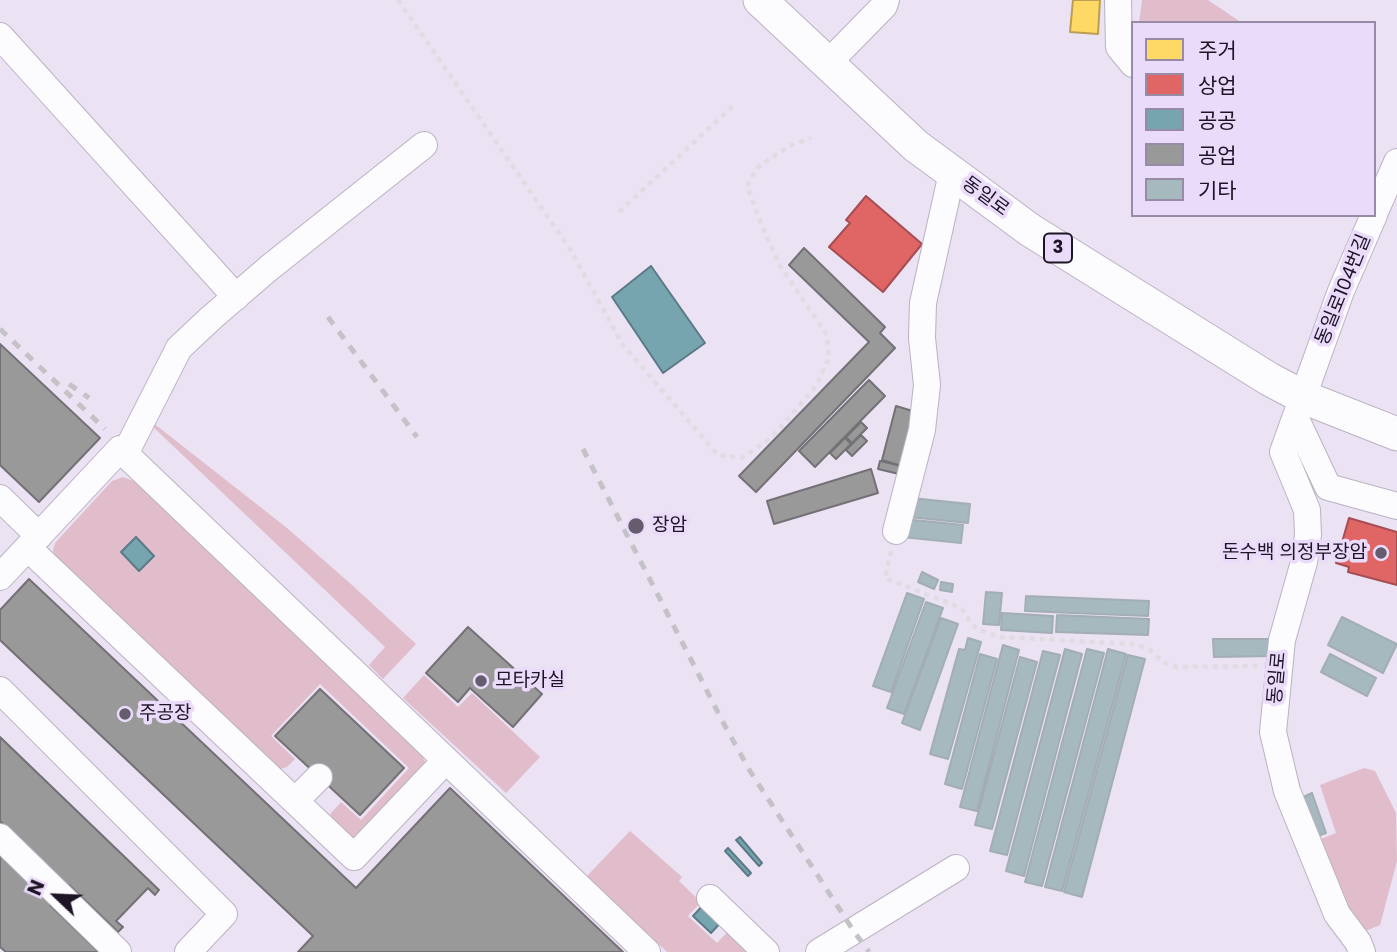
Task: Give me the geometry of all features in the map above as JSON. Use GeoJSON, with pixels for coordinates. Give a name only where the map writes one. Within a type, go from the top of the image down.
{"type":"FeatureCollection","features":[{"type":"Feature","properties":{"kind":"main road","name":"동일로"},"geometry":{"type":"LineString","coordinates":[[760,0],[916,146],[1030,230],[1269,379],[1299,408],[1397,434]]}},
{"type":"Feature","properties":{"kind":"street"},"geometry":{"type":"LineString","coordinates":[[828,63],[884,6],[886,0]]}},
{"type":"Feature","properties":{"kind":"street"},"geometry":{"type":"LineString","coordinates":[[1118,0],[1119,47],[1131,62]]}},
{"type":"Feature","properties":{"kind":"street"},"geometry":{"type":"LineString","coordinates":[[0,36],[236,297]]}},
{"type":"Feature","properties":{"kind":"street"},"geometry":{"type":"LineString","coordinates":[[125,454],[179,348],[211,317],[424,145]]}},
{"type":"Feature","properties":{"kind":"street","name":"동일로104번길"},"geometry":{"type":"LineString","coordinates":[[1376,208],[1388,168]]}},
{"type":"Feature","properties":{"kind":"street","name":"동일로"},"geometry":{"type":"LineString","coordinates":[[896,531],[922,430],[927,385],[922,338],[922,303],[952,173]]}},
{"type":"Feature","properties":{"kind":"street","name":"동일로104번길"},"geometry":{"type":"LineString","coordinates":[[1315,365],[1341,291],[1373,217]]}},
{"type":"Feature","properties":{"kind":"street","name":"동일로"},"geometry":{"type":"LineString","coordinates":[[1315,365],[1283,452],[1307,510],[1308,535],[1304,562],[1282,640],[1273,732],[1287,791],[1337,914],[1358,942],[1362,952]]}},
{"type":"Feature","properties":{"kind":"street"},"geometry":{"type":"LineString","coordinates":[[1299,408],[1328,488],[1397,506]]}},
{"type":"Feature","properties":{"kind":"street"},"geometry":{"type":"LineString","coordinates":[[0,577],[120,449],[647,952]]}},
{"type":"Feature","properties":{"kind":"street"},"geometry":{"type":"LineString","coordinates":[[0,498],[34,542],[354,857],[445,761]]}},
{"type":"Feature","properties":{"kind":"street"},"geometry":{"type":"LineString","coordinates":[[0,690],[224,914],[188,952]]}},
{"type":"Feature","properties":{"kind":"street"},"geometry":{"type":"LineString","coordinates":[[295,801],[319,776]]}},
{"type":"Feature","properties":{"kind":"street"},"geometry":{"type":"LineString","coordinates":[[0,837],[118,952]]}},
{"type":"Feature","properties":{"kind":"street"},"geometry":{"type":"LineString","coordinates":[[818,952],[956,868]]}},
{"type":"Feature","properties":{"kind":"street"},"geometry":{"type":"LineString","coordinates":[[710,898],[766,952]]}},
{"type":"Feature","properties":{"kind":"path"},"geometry":{"type":"LineString","coordinates":[[398,0],[569,249],[624,345],[718,455],[742,458],[772,437],[816,386],[829,358],[827,335],[780,266],[747,186],[758,167],[789,146],[811,138]]}},
{"type":"Feature","properties":{"kind":"path"},"geometry":{"type":"LineString","coordinates":[[619,212],[734,105]]}},
{"type":"Feature","properties":{"kind":"path"},"geometry":{"type":"LineString","coordinates":[[896,531],[885,578],[961,608],[977,629],[999,637],[1135,645],[1150,650],[1163,662],[1176,667],[1279,666]]}},
{"type":"Feature","properties":{"kind":"shaded area"},"geometry":{"type":"Polygon","coordinates":[[[1142,0],[1208,0],[1239,21],[1139,21],[1142,0]]]}},
{"type":"Feature","properties":{"kind":"shaded area"},"geometry":{"type":"Polygon","coordinates":[[[152,422],[287,528],[416,644],[383,679],[369,665],[385,647],[151,425],[152,422]]]}},
{"type":"Feature","properties":{"kind":"shaded area"},"geometry":{"type":"Polygon","coordinates":[[[123,477],[134,481],[422,755],[425,762],[423,769],[357,838],[352,840],[330,818],[331,813],[341,802],[361,820],[409,768],[320,684],[271,736],[295,759],[287,767],[280,769],[56,559],[53,551],[55,543],[112,481],[123,477]]]}},
{"type":"Feature","properties":{"kind":"shaded area"},"geometry":{"type":"Polygon","coordinates":[[[424,675],[458,707],[472,693],[540,757],[506,793],[403,698],[424,675]]]}},
{"type":"Feature","properties":{"kind":"shaded area"},"geometry":{"type":"Polygon","coordinates":[[[1364,768],[1375,771],[1396,813],[1397,861],[1380,925],[1363,932],[1346,908],[1318,840],[1336,833],[1320,785],[1364,768]]]}},
{"type":"Feature","properties":{"kind":"shaded area"},"geometry":{"type":"Polygon","coordinates":[[[630,831],[682,877],[679,881],[701,902],[688,916],[717,943],[731,928],[756,952],[667,952],[587,876],[630,831]]]}},
{"type":"Feature","properties":{"kind":"building: 주거"},"geometry":{"type":"Polygon","coordinates":[[[1073,0],[1100,0],[1098,34],[1070,32],[1073,0]]]}},
{"type":"Feature","properties":{"kind":"building: 상업"},"geometry":{"type":"Polygon","coordinates":[[[866,196],[922,244],[883,292],[829,247],[850,223],[846,220],[866,196]]]}},
{"type":"Feature","properties":{"kind":"building: 상업"},"geometry":{"type":"Polygon","coordinates":[[[1349,518],[1397,532],[1397,585],[1348,572],[1349,567],[1336,563],[1349,518]]]}},
{"type":"Feature","properties":{"kind":"building: 공공"},"geometry":{"type":"Polygon","coordinates":[[[651,266],[705,343],[663,373],[612,297],[651,266]]]}},
{"type":"Feature","properties":{"kind":"building: 공공"},"geometry":{"type":"Polygon","coordinates":[[[136,537],[154,556],[139,571],[121,552],[136,537]]]}},
{"type":"Feature","properties":{"kind":"building: 공공"},"geometry":{"type":"Polygon","coordinates":[[[740,837],[762,863],[759,866],[736,840],[740,837]]]}},
{"type":"Feature","properties":{"kind":"building: 공공"},"geometry":{"type":"Polygon","coordinates":[[[728,848],[751,873],[748,876],[725,851],[728,848]]]}},
{"type":"Feature","properties":{"kind":"building: 공공"},"geometry":{"type":"Polygon","coordinates":[[[706,902],[724,919],[711,933],[693,916],[706,902]]]}},
{"type":"Feature","properties":{"kind":"building: 공업"},"geometry":{"type":"Polygon","coordinates":[[[804,248],[885,327],[880,333],[895,348],[756,492],[739,476],[869,342],[789,265],[804,248]]]}},
{"type":"Feature","properties":{"kind":"building: 공업"},"geometry":{"type":"Polygon","coordinates":[[[0,344],[100,438],[39,502],[0,465],[0,344]]]}},
{"type":"Feature","properties":{"kind":"building: 공업"},"geometry":{"type":"Polygon","coordinates":[[[869,380],[885,396],[815,467],[799,451],[869,380]]]}},
{"type":"Feature","properties":{"kind":"building: 공업"},"geometry":{"type":"Polygon","coordinates":[[[896,406],[916,412],[902,466],[882,460],[896,406]]]}},
{"type":"Feature","properties":{"kind":"building: 공업"},"geometry":{"type":"Polygon","coordinates":[[[861,422],[867,428],[852,443],[846,437],[861,422]]]}},
{"type":"Feature","properties":{"kind":"building: 공업"},"geometry":{"type":"Polygon","coordinates":[[[861,435],[867,441],[852,456],[846,450],[861,435]]]}},
{"type":"Feature","properties":{"kind":"building: 공업"},"geometry":{"type":"Polygon","coordinates":[[[845,438],[851,444],[836,459],[830,453],[845,438]]]}},
{"type":"Feature","properties":{"kind":"building: 공업"},"geometry":{"type":"Polygon","coordinates":[[[880,461],[901,466],[899,474],[878,469],[880,461]]]}},
{"type":"Feature","properties":{"kind":"building: 공업"},"geometry":{"type":"Polygon","coordinates":[[[871,469],[878,493],[774,524],[767,501],[871,469]]]}},
{"type":"Feature","properties":{"kind":"building: 공업","name":"주공장"},"geometry":{"type":"Polygon","coordinates":[[[29,579],[356,888],[450,788],[623,952],[298,952],[313,936],[0,640],[0,610],[29,579]]]}},
{"type":"Feature","properties":{"kind":"building: 공업","name":"모타카실"},"geometry":{"type":"Polygon","coordinates":[[[468,627],[542,694],[513,727],[470,688],[458,702],[426,673],[468,627]]]}},
{"type":"Feature","properties":{"kind":"building: 공업"},"geometry":{"type":"Polygon","coordinates":[[[320,689],[404,768],[360,815],[275,736],[320,689]]]}},
{"type":"Feature","properties":{"kind":"building: 공업"},"geometry":{"type":"Polygon","coordinates":[[[0,737],[159,890],[155,895],[148,888],[116,921],[123,927],[118,932],[69,885],[50,905],[99,952],[6,952],[0,947],[0,828],[3,824],[0,821],[0,737]]]}},
{"type":"Feature","properties":{"kind":"building: 기타"},"geometry":{"type":"Polygon","coordinates":[[[911,498],[970,504],[968,523],[909,517],[911,498]]]}},
{"type":"Feature","properties":{"kind":"building: 기타"},"geometry":{"type":"Polygon","coordinates":[[[904,519],[963,525],[961,543],[902,537],[904,519]]]}},
{"type":"Feature","properties":{"kind":"building: 기타"},"geometry":{"type":"Polygon","coordinates":[[[922,572],[938,580],[934,589],[918,582],[922,572]]]}},
{"type":"Feature","properties":{"kind":"building: 기타"},"geometry":{"type":"Polygon","coordinates":[[[941,582],[953,584],[952,592],[940,590],[941,582]]]}},
{"type":"Feature","properties":{"kind":"building: 기타"},"geometry":{"type":"Polygon","coordinates":[[[986,592],[1002,593],[999,625],[983,624],[986,592]]]}},
{"type":"Feature","properties":{"kind":"building: 기타"},"geometry":{"type":"Polygon","coordinates":[[[907,593],[924,599],[891,692],[873,686],[907,593]]]}},
{"type":"Feature","properties":{"kind":"building: 기타"},"geometry":{"type":"Polygon","coordinates":[[[1026,596],[1149,601],[1148,616],[1025,611],[1026,596]]]}},
{"type":"Feature","properties":{"kind":"building: 기타"},"geometry":{"type":"Polygon","coordinates":[[[926,602],[943,608],[904,714],[887,708],[926,602]]]}},
{"type":"Feature","properties":{"kind":"building: 기타"},"geometry":{"type":"Polygon","coordinates":[[[1002,613],[1053,616],[1052,633],[1001,630],[1002,613]]]}},
{"type":"Feature","properties":{"kind":"building: 기타"},"geometry":{"type":"Polygon","coordinates":[[[1057,615],[1149,619],[1148,635],[1056,632],[1057,615]]]}},
{"type":"Feature","properties":{"kind":"building: 기타"},"geometry":{"type":"Polygon","coordinates":[[[1342,617],[1397,644],[1383,673],[1328,645],[1342,617]]]}},
{"type":"Feature","properties":{"kind":"building: 기타"},"geometry":{"type":"Polygon","coordinates":[[[941,618],[958,624],[920,730],[902,723],[941,618]]]}},
{"type":"Feature","properties":{"kind":"building: 기타"},"geometry":{"type":"Polygon","coordinates":[[[968,638],[981,642],[948,759],[930,754],[959,649],[965,650],[968,638]]]}},
{"type":"Feature","properties":{"kind":"building: 기타"},"geometry":{"type":"Polygon","coordinates":[[[1213,639],[1271,639],[1271,656],[1214,657],[1213,639]]]}},
{"type":"Feature","properties":{"kind":"building: 기타"},"geometry":{"type":"Polygon","coordinates":[[[1003,645],[1019,650],[977,811],[960,807],[1003,645]]]}},
{"type":"Feature","properties":{"kind":"building: 기타"},"geometry":{"type":"Polygon","coordinates":[[[1065,649],[1082,654],[1024,876],[1006,871],[1065,649]]]}},
{"type":"Feature","properties":{"kind":"building: 기타"},"geometry":{"type":"Polygon","coordinates":[[[1087,649],[1104,653],[1042,886],[1025,882],[1087,649]]]}},
{"type":"Feature","properties":{"kind":"building: 기타"},"geometry":{"type":"Polygon","coordinates":[[[1108,649],[1126,654],[1062,891],[1045,887],[1108,649]]]}},
{"type":"Feature","properties":{"kind":"building: 기타"},"geometry":{"type":"Polygon","coordinates":[[[1043,651],[1060,655],[1007,855],[990,851],[1043,651]]]}},
{"type":"Feature","properties":{"kind":"building: 기타"},"geometry":{"type":"Polygon","coordinates":[[[980,654],[997,659],[962,789],[945,784],[980,654]]]}},
{"type":"Feature","properties":{"kind":"building: 기타"},"geometry":{"type":"Polygon","coordinates":[[[1330,654],[1376,678],[1367,696],[1321,672],[1330,654]]]}},
{"type":"Feature","properties":{"kind":"building: 기타"},"geometry":{"type":"Polygon","coordinates":[[[1128,655],[1145,659],[1082,897],[1064,892],[1128,655]]]}},
{"type":"Feature","properties":{"kind":"building: 기타"},"geometry":{"type":"Polygon","coordinates":[[[1020,657],[1037,662],[992,829],[975,825],[1020,657]]]}},
{"type":"Feature","properties":{"kind":"building: 기타"},"geometry":{"type":"Polygon","coordinates":[[[1312,793],[1326,833],[1315,837],[1301,798],[1312,793]]]}},
{"type":"Feature","properties":{"kind":"railway"},"geometry":{"type":"LineString","coordinates":[[328,317],[417,437]]}},
{"type":"Feature","properties":{"kind":"railway"},"geometry":{"type":"LineString","coordinates":[[0,329],[105,429]]}},
{"type":"Feature","properties":{"kind":"railway"},"geometry":{"type":"LineString","coordinates":[[69,384],[89,398]]}},
{"type":"Feature","properties":{"kind":"railway"},"geometry":{"type":"LineString","coordinates":[[583,449],[750,771],[869,952]]}},
{"type":"Feature","properties":{"kind":"place","name":"장암"},"geometry":{"type":"Point","coordinates":[636,526]}},
{"type":"Feature","properties":{"kind":"place","name":"돈수백 의정부장암"},"geometry":{"type":"Point","coordinates":[1381,553]}},
{"type":"Feature","properties":{"kind":"place","name":"모타카실"},"geometry":{"type":"Point","coordinates":[481,681]}},
{"type":"Feature","properties":{"kind":"place","name":"주공장"},"geometry":{"type":"Point","coordinates":[125,714]}}]}
